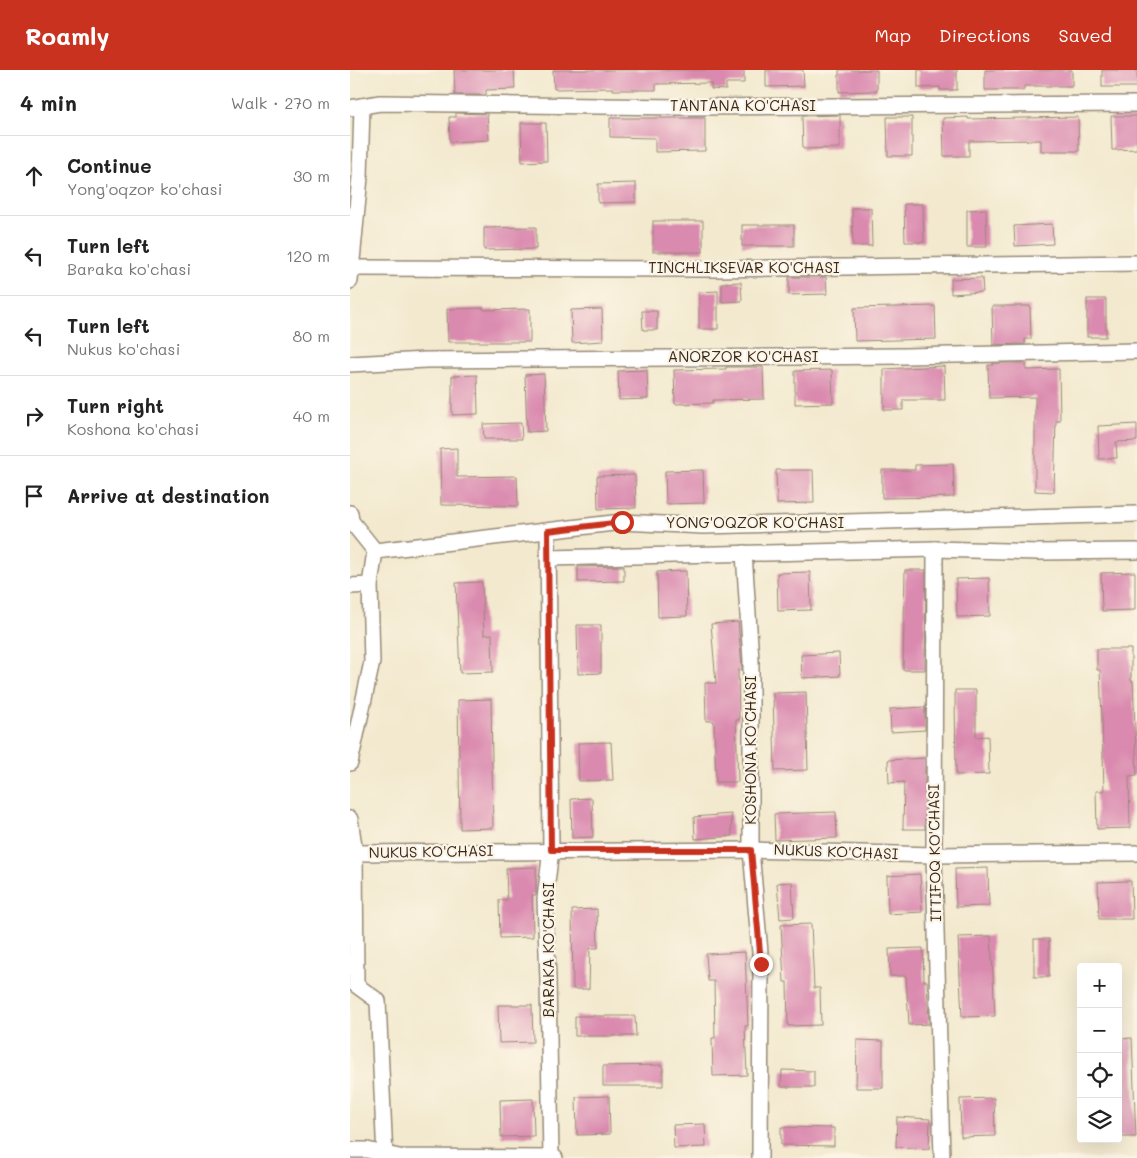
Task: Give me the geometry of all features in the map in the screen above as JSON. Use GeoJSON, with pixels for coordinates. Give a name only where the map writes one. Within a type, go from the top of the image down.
{"type":"FeatureCollection","features":[{"type":"Feature","properties":{"kind":"street","name":"TANTANA KO'CHASI"},"geometry":{"type":"LineString","coordinates":[[356,107],[380,103],[679,107],[1137,104]]}},
{"type":"Feature","properties":{"kind":"street"},"geometry":{"type":"LineString","coordinates":[[351,275],[360,177],[356,107]]}},
{"type":"Feature","properties":{"kind":"street","name":"TINCHLIKSEVAR KO'CHASI"},"geometry":{"type":"LineString","coordinates":[[351,275],[1137,263]]}},
{"type":"Feature","properties":{"kind":"street","name":"ANORZOR KO'CHASI"},"geometry":{"type":"LineString","coordinates":[[350,364],[426,360],[895,356],[1137,351]]}},
{"type":"Feature","properties":{"kind":"street"},"geometry":{"type":"LineString","coordinates":[[350,513],[351,521],[376,552],[370,585],[372,662],[350,763]]}},
{"type":"Feature","properties":{"kind":"street","name":"YONG'OQZOR KO'CHASI"},"geometry":{"type":"LineString","coordinates":[[376,552],[622,522],[703,526],[1137,514]]}},
{"type":"Feature","properties":{"kind":"street","name":"BARAKA KO'CHASI"},"geometry":{"type":"LineString","coordinates":[[548,531],[551,850],[545,899],[551,1158]]}},
{"type":"Feature","properties":{"kind":"street"},"geometry":{"type":"LineString","coordinates":[[548,558],[935,549],[1039,552],[1137,551]]}},
{"type":"Feature","properties":{"kind":"street","name":"ITTIFOQ KO'CHASI"},"geometry":{"type":"LineString","coordinates":[[935,549],[934,855],[942,1158]]}},
{"type":"Feature","properties":{"kind":"street","name":"KOSHONA KO'CHASI"},"geometry":{"type":"LineString","coordinates":[[744,553],[751,660],[751,850],[761,964],[760,1158]]}},
{"type":"Feature","properties":{"kind":"street"},"geometry":{"type":"LineString","coordinates":[[350,586],[370,585]]}},
{"type":"Feature","properties":{"kind":"street"},"geometry":{"type":"LineString","coordinates":[[350,819],[355,853],[356,985],[378,1001],[385,1156]]}},
{"type":"Feature","properties":{"kind":"street","name":"NUKUS KO'CHASI"},"geometry":{"type":"LineString","coordinates":[[355,853],[551,850],[751,850],[934,855],[1137,854]]}},
{"type":"Feature","properties":{"kind":"street"},"geometry":{"type":"LineString","coordinates":[[350,1150],[367,1150],[385,1156],[399,1157],[555,1158]]}},
{"type":"Feature","properties":{"kind":"building"},"geometry":{"type":"Polygon","coordinates":[[[454,70],[514,70],[515,89],[486,90],[486,95],[455,95],[454,70]]]}},
{"type":"Feature","properties":{"kind":"building"},"geometry":{"type":"Polygon","coordinates":[[[553,70],[744,70],[744,83],[726,83],[726,90],[711,89],[711,83],[656,84],[656,90],[613,90],[613,88],[554,89],[553,70]]]}},
{"type":"Feature","properties":{"kind":"building"},"geometry":{"type":"Polygon","coordinates":[[[766,70],[803,70],[804,86],[766,87],[766,70]]]}},
{"type":"Feature","properties":{"kind":"building"},"geometry":{"type":"Polygon","coordinates":[[[839,70],[877,70],[877,91],[839,92],[839,70]]]}},
{"type":"Feature","properties":{"kind":"building"},"geometry":{"type":"Polygon","coordinates":[[[918,70],[957,70],[957,90],[940,90],[940,87],[918,88],[918,70]]]}},
{"type":"Feature","properties":{"kind":"building"},"geometry":{"type":"Polygon","coordinates":[[[985,70],[1072,70],[1072,86],[1024,86],[1024,90],[985,90],[985,70]]]}},
{"type":"Feature","properties":{"kind":"building"},"geometry":{"type":"Polygon","coordinates":[[[1102,70],[1137,70],[1137,87],[1102,87],[1102,70]]]}},
{"type":"Feature","properties":{"kind":"building"},"geometry":{"type":"Polygon","coordinates":[[[456,113],[487,114],[489,140],[450,142],[449,117],[456,117],[456,113]]]}},
{"type":"Feature","properties":{"kind":"building"},"geometry":{"type":"Polygon","coordinates":[[[840,115],[840,148],[803,149],[802,116],[840,115]]]}},
{"type":"Feature","properties":{"kind":"building"},"geometry":{"type":"Polygon","coordinates":[[[1111,116],[1137,116],[1137,149],[1112,150],[1111,116]]]}},
{"type":"Feature","properties":{"kind":"building"},"geometry":{"type":"Polygon","coordinates":[[[887,117],[912,117],[912,156],[888,156],[887,117]]]}},
{"type":"Feature","properties":{"kind":"building"},"geometry":{"type":"Polygon","coordinates":[[[968,117],[968,119],[1078,117],[1079,151],[1041,151],[1041,140],[969,141],[969,156],[944,156],[943,118],[968,117]]]}},
{"type":"Feature","properties":{"kind":"building"},"geometry":{"type":"Polygon","coordinates":[[[610,118],[705,118],[705,151],[655,152],[655,138],[610,137],[610,118]]]}},
{"type":"Feature","properties":{"kind":"building"},"geometry":{"type":"Polygon","coordinates":[[[521,123],[546,123],[547,161],[522,162],[521,123]]]}},
{"type":"Feature","properties":{"kind":"building"},"geometry":{"type":"Polygon","coordinates":[[[636,183],[636,202],[598,203],[598,184],[636,183]]]}},
{"type":"Feature","properties":{"kind":"building"},"geometry":{"type":"Polygon","coordinates":[[[904,204],[923,204],[924,242],[905,242],[904,204]]]}},
{"type":"Feature","properties":{"kind":"building"},"geometry":{"type":"Polygon","coordinates":[[[852,208],[871,208],[872,246],[853,246],[852,208]]]}},
{"type":"Feature","properties":{"kind":"building"},"geometry":{"type":"Polygon","coordinates":[[[986,209],[987,247],[967,247],[967,210],[986,209]]]}},
{"type":"Feature","properties":{"kind":"building"},"geometry":{"type":"Polygon","coordinates":[[[653,221],[703,221],[703,252],[653,252],[653,221]]]}},
{"type":"Feature","properties":{"kind":"building"},"geometry":{"type":"Polygon","coordinates":[[[1052,224],[1053,244],[1015,246],[1014,226],[1052,224]]]}},
{"type":"Feature","properties":{"kind":"building"},"geometry":{"type":"Polygon","coordinates":[[[742,225],[794,225],[794,246],[742,246],[742,225]]]}},
{"type":"Feature","properties":{"kind":"building"},"geometry":{"type":"Polygon","coordinates":[[[536,227],[536,249],[484,250],[484,228],[536,227]]]}},
{"type":"Feature","properties":{"kind":"building"},"geometry":{"type":"Polygon","coordinates":[[[789,277],[826,277],[827,294],[789,295],[789,277]]]}},
{"type":"Feature","properties":{"kind":"building"},"geometry":{"type":"Polygon","coordinates":[[[982,278],[983,292],[951,294],[951,279],[982,278]]]}},
{"type":"Feature","properties":{"kind":"building"},"geometry":{"type":"Polygon","coordinates":[[[741,282],[742,301],[722,302],[722,283],[741,282]]]}},
{"type":"Feature","properties":{"kind":"building"},"geometry":{"type":"Polygon","coordinates":[[[718,291],[718,329],[699,329],[699,292],[718,291]]]}},
{"type":"Feature","properties":{"kind":"building"},"geometry":{"type":"Polygon","coordinates":[[[1087,299],[1106,299],[1106,337],[1087,337],[1087,299]]]}},
{"type":"Feature","properties":{"kind":"building"},"geometry":{"type":"Polygon","coordinates":[[[935,306],[936,339],[855,341],[854,308],[935,306]]]}},
{"type":"Feature","properties":{"kind":"building"},"geometry":{"type":"Polygon","coordinates":[[[992,306],[1030,306],[1031,339],[1025,339],[1025,344],[993,345],[992,306]]]}},
{"type":"Feature","properties":{"kind":"building"},"geometry":{"type":"Polygon","coordinates":[[[484,308],[484,310],[530,309],[530,342],[448,342],[447,309],[484,308]]]}},
{"type":"Feature","properties":{"kind":"building"},"geometry":{"type":"Polygon","coordinates":[[[602,309],[603,341],[572,343],[571,310],[602,309]]]}},
{"type":"Feature","properties":{"kind":"building"},"geometry":{"type":"Polygon","coordinates":[[[642,311],[657,311],[657,330],[643,330],[642,311]]]}},
{"type":"Feature","properties":{"kind":"building"},"geometry":{"type":"Polygon","coordinates":[[[993,363],[1026,363],[1026,370],[1059,369],[1060,421],[1056,421],[1054,492],[1035,491],[1035,397],[989,398],[988,365],[993,365],[993,363]]]}},
{"type":"Feature","properties":{"kind":"building"},"geometry":{"type":"Polygon","coordinates":[[[944,366],[945,400],[903,400],[903,410],[884,410],[884,369],[944,366]]]}},
{"type":"Feature","properties":{"kind":"building"},"geometry":{"type":"Polygon","coordinates":[[[726,367],[763,367],[764,399],[713,400],[713,403],[675,404],[674,370],[726,369],[726,367]]]}},
{"type":"Feature","properties":{"kind":"building"},"geometry":{"type":"Polygon","coordinates":[[[647,370],[648,399],[619,400],[618,371],[647,370]]]}},
{"type":"Feature","properties":{"kind":"building"},"geometry":{"type":"Polygon","coordinates":[[[832,370],[833,403],[795,404],[795,371],[832,370]]]}},
{"type":"Feature","properties":{"kind":"building"},"geometry":{"type":"Polygon","coordinates":[[[544,374],[546,431],[527,432],[525,375],[544,374]]]}},
{"type":"Feature","properties":{"kind":"building"},"geometry":{"type":"Polygon","coordinates":[[[477,375],[478,414],[452,415],[452,376],[477,375]]]}},
{"type":"Feature","properties":{"kind":"building"},"geometry":{"type":"Polygon","coordinates":[[[521,423],[522,439],[484,439],[483,424],[521,423]]]}},
{"type":"Feature","properties":{"kind":"building"},"geometry":{"type":"Polygon","coordinates":[[[1137,424],[1137,441],[1116,442],[1117,458],[1099,459],[1098,426],[1137,424]]]}},
{"type":"Feature","properties":{"kind":"building"},"geometry":{"type":"Polygon","coordinates":[[[457,448],[457,477],[517,476],[518,506],[441,505],[440,449],[457,448]]]}},
{"type":"Feature","properties":{"kind":"building"},"geometry":{"type":"Polygon","coordinates":[[[953,464],[954,497],[882,498],[882,470],[915,470],[915,465],[953,464]]]}},
{"type":"Feature","properties":{"kind":"building"},"geometry":{"type":"Polygon","coordinates":[[[703,470],[704,503],[666,504],[665,471],[703,470]]]}},
{"type":"Feature","properties":{"kind":"building"},"geometry":{"type":"Polygon","coordinates":[[[776,470],[813,470],[814,503],[777,504],[776,470]]]}},
{"type":"Feature","properties":{"kind":"building"},"geometry":{"type":"Polygon","coordinates":[[[635,475],[636,508],[598,509],[597,476],[635,475]]]}},
{"type":"Feature","properties":{"kind":"building"},"geometry":{"type":"Polygon","coordinates":[[[624,566],[624,581],[578,582],[578,567],[624,566]]]}},
{"type":"Feature","properties":{"kind":"building"},"geometry":{"type":"Polygon","coordinates":[[[905,570],[926,570],[925,670],[903,670],[905,570]]]}},
{"type":"Feature","properties":{"kind":"building"},"geometry":{"type":"Polygon","coordinates":[[[686,571],[687,616],[658,617],[657,572],[686,571]]]}},
{"type":"Feature","properties":{"kind":"building"},"geometry":{"type":"Polygon","coordinates":[[[810,572],[811,610],[778,611],[777,573],[810,572]]]}},
{"type":"Feature","properties":{"kind":"building"},"geometry":{"type":"Polygon","coordinates":[[[1135,572],[1135,610],[1102,611],[1101,573],[1135,572]]]}},
{"type":"Feature","properties":{"kind":"building"},"geometry":{"type":"Polygon","coordinates":[[[989,578],[990,616],[957,617],[956,579],[989,578]]]}},
{"type":"Feature","properties":{"kind":"building"},"geometry":{"type":"Polygon","coordinates":[[[482,582],[484,635],[492,634],[493,672],[460,673],[456,583],[482,582]]]}},
{"type":"Feature","properties":{"kind":"building"},"geometry":{"type":"Polygon","coordinates":[[[738,622],[742,670],[738,670],[739,720],[736,720],[738,782],[716,782],[714,721],[706,721],[705,683],[716,683],[711,624],[738,622]]]}},
{"type":"Feature","properties":{"kind":"building"},"geometry":{"type":"Polygon","coordinates":[[[577,625],[601,625],[601,673],[578,674],[577,625]]]}},
{"type":"Feature","properties":{"kind":"building"},"geometry":{"type":"Polygon","coordinates":[[[1097,649],[1131,649],[1131,681],[1133,681],[1137,775],[1129,776],[1130,828],[1097,829],[1096,791],[1104,791],[1100,670],[1097,670],[1097,649]]]}},
{"type":"Feature","properties":{"kind":"building"},"geometry":{"type":"Polygon","coordinates":[[[839,653],[840,676],[802,678],[801,655],[839,653]]]}},
{"type":"Feature","properties":{"kind":"building"},"geometry":{"type":"Polygon","coordinates":[[[955,690],[976,690],[976,737],[988,736],[989,774],[956,775],[955,690]]]}},
{"type":"Feature","properties":{"kind":"building"},"geometry":{"type":"Polygon","coordinates":[[[806,692],[808,770],[775,771],[773,693],[806,692]]]}},
{"type":"Feature","properties":{"kind":"building"},"geometry":{"type":"Polygon","coordinates":[[[491,699],[493,828],[460,829],[458,700],[491,699]]]}},
{"type":"Feature","properties":{"kind":"building"},"geometry":{"type":"Polygon","coordinates":[[[925,707],[925,730],[891,732],[890,709],[925,707]]]}},
{"type":"Feature","properties":{"kind":"building"},"geometry":{"type":"Polygon","coordinates":[[[611,742],[613,780],[579,781],[578,743],[611,742]]]}},
{"type":"Feature","properties":{"kind":"building"},"geometry":{"type":"Polygon","coordinates":[[[925,758],[925,829],[903,829],[904,782],[889,783],[888,760],[925,758]]]}},
{"type":"Feature","properties":{"kind":"building"},"geometry":{"type":"Polygon","coordinates":[[[592,798],[593,837],[572,838],[571,799],[592,798]]]}},
{"type":"Feature","properties":{"kind":"building"},"geometry":{"type":"Polygon","coordinates":[[[836,812],[837,838],[775,840],[774,814],[836,812]]]}},
{"type":"Feature","properties":{"kind":"building"},"geometry":{"type":"Polygon","coordinates":[[[731,814],[732,836],[695,839],[694,817],[731,814]]]}},
{"type":"Feature","properties":{"kind":"building"},"geometry":{"type":"Polygon","coordinates":[[[536,867],[536,895],[532,895],[533,937],[500,938],[499,900],[507,900],[506,868],[536,867]]]}},
{"type":"Feature","properties":{"kind":"building"},"geometry":{"type":"Polygon","coordinates":[[[988,868],[989,906],[956,907],[955,869],[988,868]]]}},
{"type":"Feature","properties":{"kind":"building"},"geometry":{"type":"Polygon","coordinates":[[[920,874],[922,912],[888,914],[887,876],[920,874]]]}},
{"type":"Feature","properties":{"kind":"building"},"geometry":{"type":"Polygon","coordinates":[[[1131,881],[1132,919],[1099,919],[1098,882],[1131,881]]]}},
{"type":"Feature","properties":{"kind":"building"},"geometry":{"type":"Polygon","coordinates":[[[792,882],[794,918],[780,919],[777,883],[792,882]]]}},
{"type":"Feature","properties":{"kind":"building"},"geometry":{"type":"Polygon","coordinates":[[[597,909],[598,948],[590,948],[589,989],[573,989],[572,910],[597,909]]]}},
{"type":"Feature","properties":{"kind":"building"},"geometry":{"type":"Polygon","coordinates":[[[811,924],[814,988],[820,988],[821,1025],[788,1026],[787,982],[784,982],[781,925],[811,924]]]}},
{"type":"Feature","properties":{"kind":"building"},"geometry":{"type":"Polygon","coordinates":[[[991,936],[995,1016],[962,1017],[958,937],[991,936]]]}},
{"type":"Feature","properties":{"kind":"building"},"geometry":{"type":"Polygon","coordinates":[[[1034,939],[1049,939],[1049,977],[1034,977],[1034,939]]]}},
{"type":"Feature","properties":{"kind":"building"},"geometry":{"type":"Polygon","coordinates":[[[923,948],[924,981],[927,981],[929,1024],[909,1025],[906,976],[890,976],[889,949],[923,948]]]}},
{"type":"Feature","properties":{"kind":"building"},"geometry":{"type":"Polygon","coordinates":[[[745,952],[748,1026],[745,1026],[747,1075],[713,1076],[712,1038],[715,1038],[714,981],[708,981],[706,954],[745,952]]]}},
{"type":"Feature","properties":{"kind":"building"},"geometry":{"type":"Polygon","coordinates":[[[498,1005],[532,1005],[533,1042],[499,1043],[498,1005]]]}},
{"type":"Feature","properties":{"kind":"building"},"geometry":{"type":"Polygon","coordinates":[[[575,1016],[635,1016],[636,1036],[575,1036],[575,1016]]]}},
{"type":"Feature","properties":{"kind":"building"},"geometry":{"type":"Polygon","coordinates":[[[1132,1038],[1136,1137],[1122,1137],[1122,1039],[1132,1038]]]}},
{"type":"Feature","properties":{"kind":"building"},"geometry":{"type":"Polygon","coordinates":[[[857,1040],[883,1041],[883,1088],[856,1088],[857,1040]]]}},
{"type":"Feature","properties":{"kind":"building"},"geometry":{"type":"Polygon","coordinates":[[[663,1065],[663,1086],[603,1086],[603,1066],[663,1065]]]}},
{"type":"Feature","properties":{"kind":"building"},"geometry":{"type":"Polygon","coordinates":[[[782,1070],[814,1071],[814,1087],[781,1087],[782,1070]]]}},
{"type":"Feature","properties":{"kind":"building"},"geometry":{"type":"Polygon","coordinates":[[[609,1096],[610,1134],[577,1135],[576,1097],[609,1096]]]}},
{"type":"Feature","properties":{"kind":"building"},"geometry":{"type":"Polygon","coordinates":[[[994,1098],[995,1136],[961,1137],[960,1099],[994,1098]]]}},
{"type":"Feature","properties":{"kind":"building"},"geometry":{"type":"Polygon","coordinates":[[[533,1099],[534,1136],[501,1137],[500,1100],[533,1099]]]}},
{"type":"Feature","properties":{"kind":"building"},"geometry":{"type":"Polygon","coordinates":[[[897,1117],[930,1119],[929,1149],[896,1147],[897,1117]]]}},
{"type":"Feature","properties":{"kind":"building"},"geometry":{"type":"Polygon","coordinates":[[[705,1124],[706,1147],[674,1148],[673,1125],[705,1124]]]}},
{"type":"Feature","properties":{"kind":"building"},"geometry":{"type":"Polygon","coordinates":[[[781,1127],[834,1128],[834,1146],[781,1145],[781,1127]]]}},
{"type":"Feature","properties":{"kind":"route"},"geometry":{"type":"LineString","coordinates":[[622,522],[548,531],[551,850],[751,850],[761,964]]}}]}
